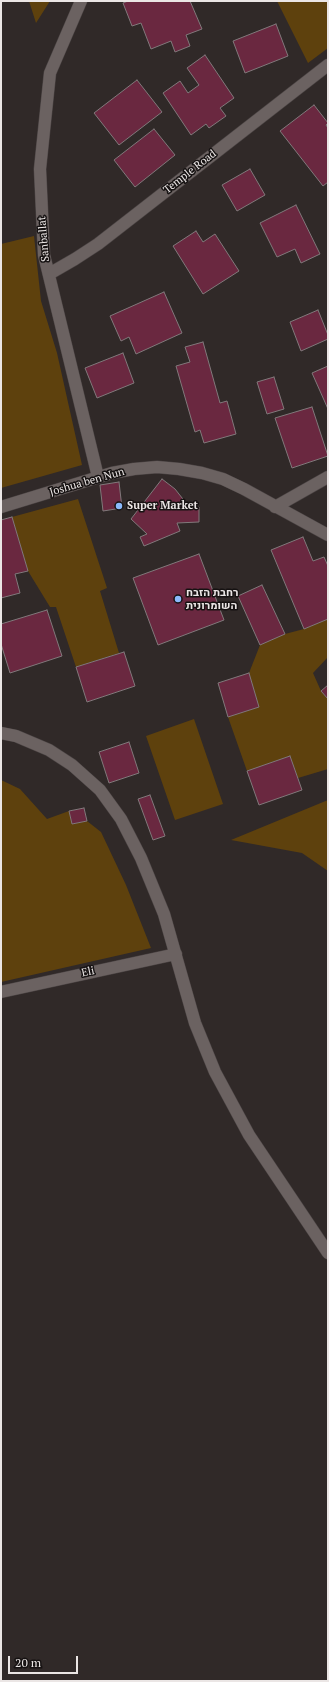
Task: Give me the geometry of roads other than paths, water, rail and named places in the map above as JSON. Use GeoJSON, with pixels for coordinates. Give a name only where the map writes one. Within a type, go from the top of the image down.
{"type":"FeatureCollection","features":[{"type":"Feature","properties":{"kind":"street","name":"Sanballat"},"geometry":{"type":"LineString","coordinates":[[81,1],[50,72],[40,169],[44,255],[98,477]]}},
{"type":"Feature","properties":{"kind":"street","name":"Temple Road"},"geometry":{"type":"LineString","coordinates":[[49,274],[75,260],[98,244],[328,65]]}},
{"type":"Feature","properties":{"kind":"street","name":"Joshua ben Nun"},"geometry":{"type":"LineString","coordinates":[[1,507],[98,477],[134,469],[157,467],[179,468],[202,472],[244,489],[274,507],[328,535]]}},
{"type":"Feature","properties":{"kind":"street"},"geometry":{"type":"LineString","coordinates":[[274,507],[328,476]]}},
{"type":"Feature","properties":{"kind":"street"},"geometry":{"type":"LineString","coordinates":[[1,733],[29,741],[61,757],[91,781],[109,801],[121,819],[144,864],[164,914],[195,1023],[222,1088],[249,1135],[328,1253]]}},
{"type":"Feature","properties":{"kind":"street","name":"Eli"},"geometry":{"type":"LineString","coordinates":[[1,992],[176,954]]}},
{"type":"Feature","properties":{"kind":"place","name":"Super Market"},"geometry":{"type":"Point","coordinates":[119,506]}},
{"type":"Feature","properties":{"kind":"place","name":"רחבת הזבח השומרונית"},"geometry":{"type":"Point","coordinates":[178,599]}}]}
